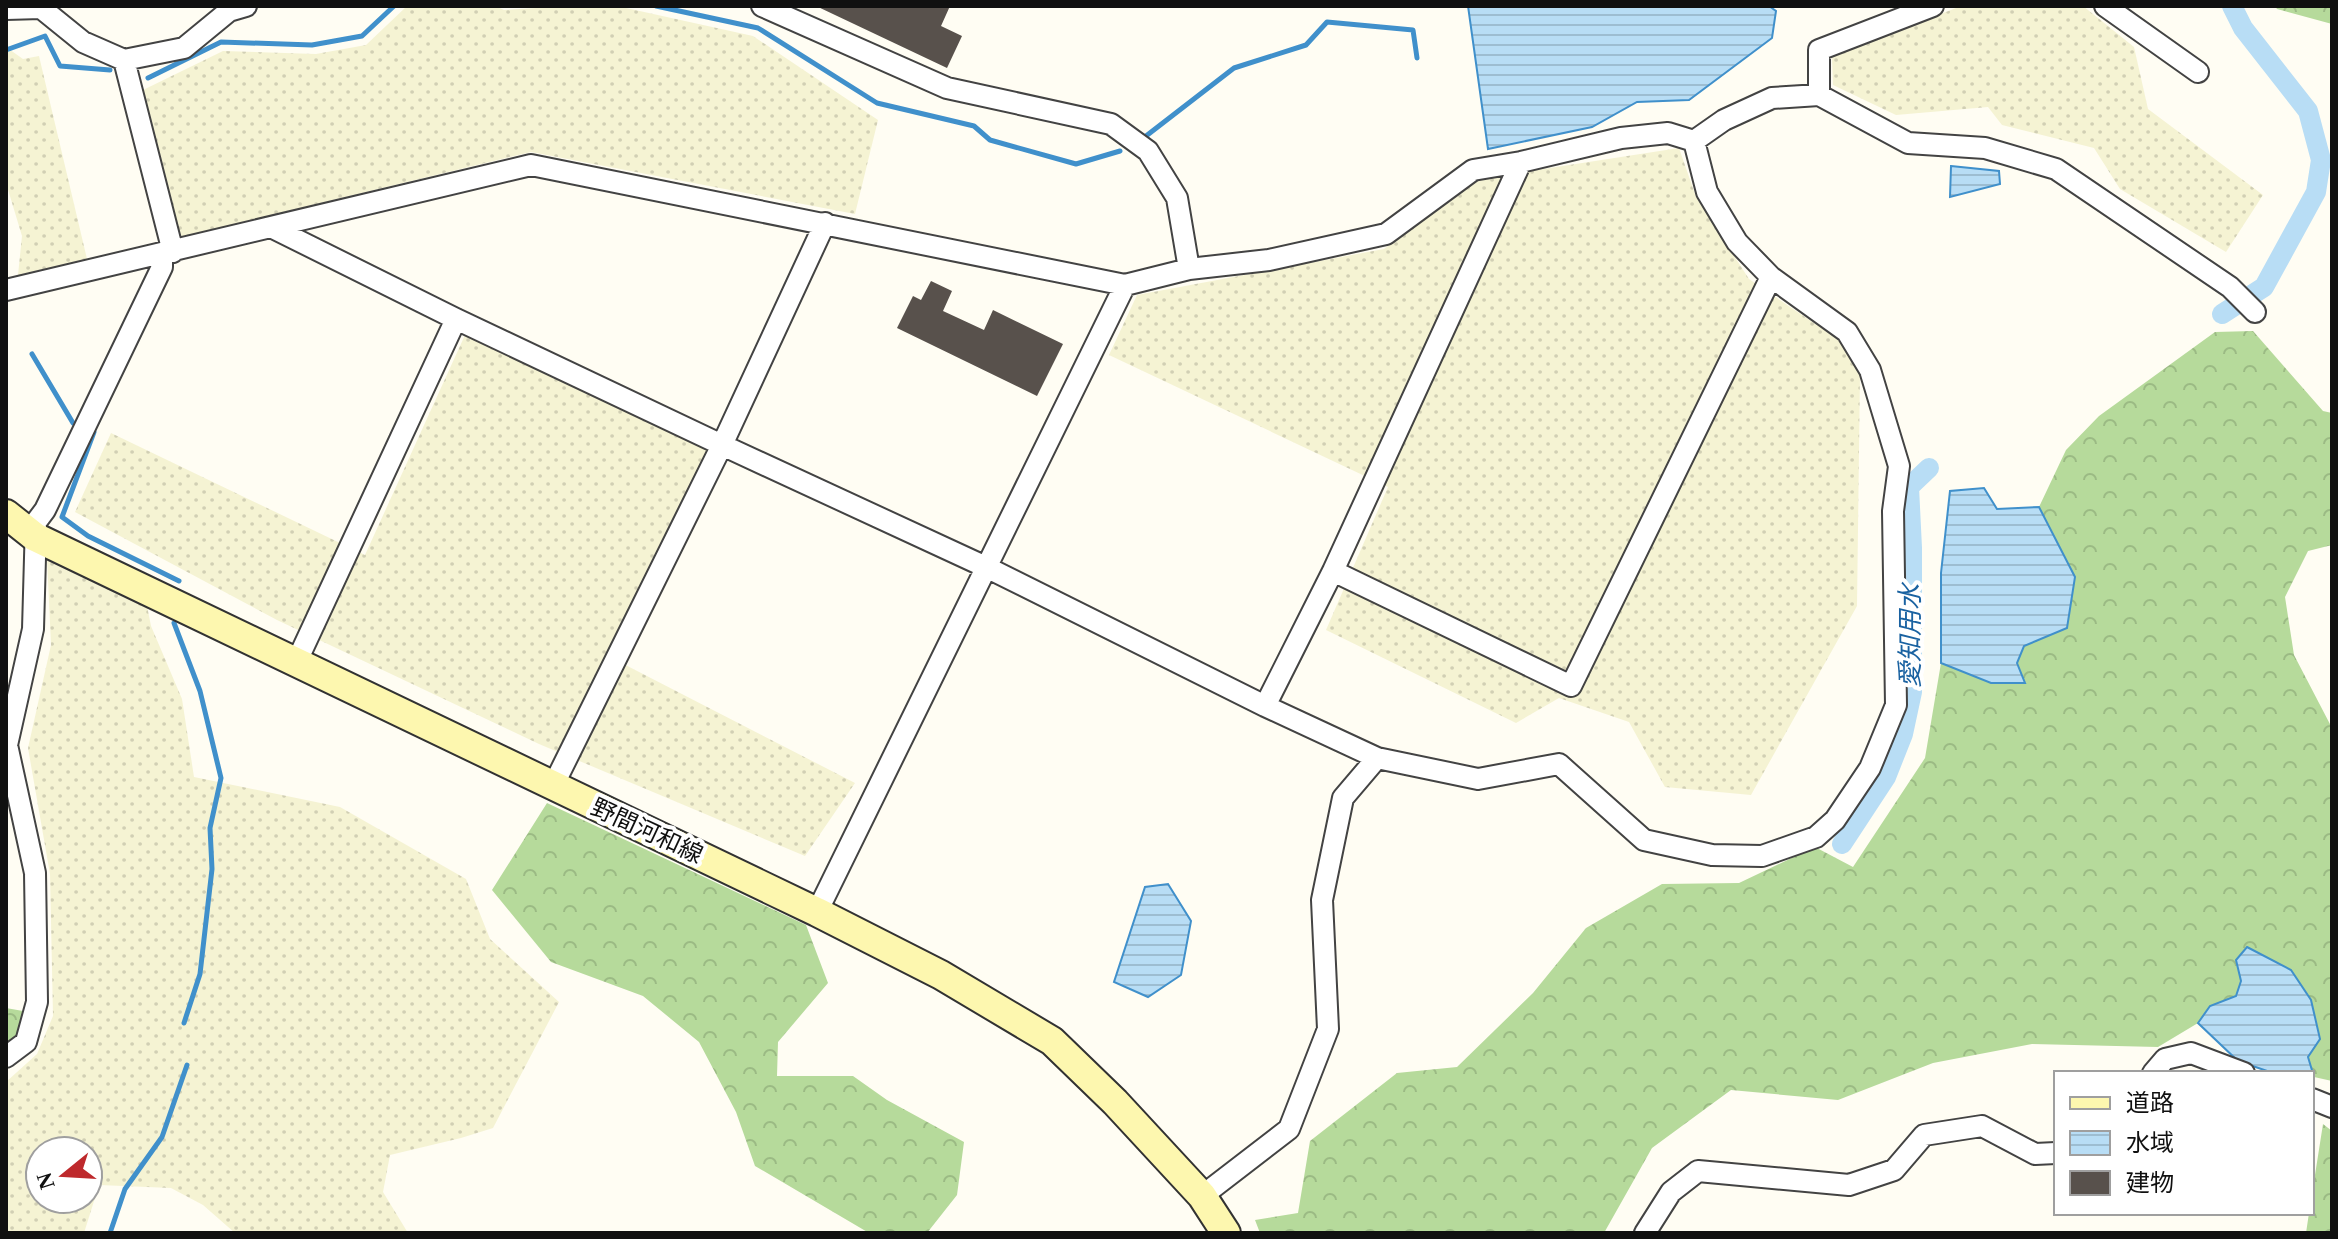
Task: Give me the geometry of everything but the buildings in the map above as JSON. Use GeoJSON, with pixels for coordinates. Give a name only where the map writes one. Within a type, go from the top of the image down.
{"type":"FeatureCollection","features":[{"type":"Feature","properties":{"kind":"main road","name":"野間河和線"},"geometry":{"type":"LineString","coordinates":[[6,514],[35,537],[817,912],[941,975],[1052,1041],[1115,1102],[1202,1196],[1226,1233]]}},
{"type":"Feature","properties":{"kind":"street"},"geometry":{"type":"LineString","coordinates":[[6,9],[41,8],[83,42],[124,60],[184,48],[229,11],[246,6]]}},
{"type":"Feature","properties":{"kind":"street"},"geometry":{"type":"LineString","coordinates":[[762,6],[947,88],[1111,124],[1148,151],[1177,198],[1189,269]]}},
{"type":"Feature","properties":{"kind":"street"},"geometry":{"type":"LineString","coordinates":[[1819,95],[1819,50],[1933,6]]}},
{"type":"Feature","properties":{"kind":"street"},"geometry":{"type":"LineString","coordinates":[[2105,6],[2198,72]]}},
{"type":"Feature","properties":{"kind":"street"},"geometry":{"type":"LineString","coordinates":[[6,1057],[26,1042],[37,1002],[35,873],[7,745],[33,629],[36,522],[45,510],[168,252],[124,60]]}},
{"type":"Feature","properties":{"kind":"street"},"geometry":{"type":"LineString","coordinates":[[1694,141],[1724,120],[1772,98],[1819,95],[1908,143],[1985,148],[2056,169],[2230,287],[2255,312]]}},
{"type":"Feature","properties":{"kind":"street"},"geometry":{"type":"LineString","coordinates":[[6,290],[531,165],[1125,285],[1189,269],[1269,260],[1386,234],[1473,170],[1621,138],[1668,133],[1694,141]]}},
{"type":"Feature","properties":{"kind":"street"},"geometry":{"type":"LineString","coordinates":[[273,228],[456,319],[988,568],[1265,706],[1377,758],[1478,779],[1559,764],[1644,840],[1712,855],[1762,856],[1816,837],[1835,820],[1870,768],[1896,705],[1893,511],[1899,466],[1870,370],[1847,332],[1771,277],[1737,242],[1707,192],[1694,141]]}},
{"type":"Feature","properties":{"kind":"street"},"geometry":{"type":"LineString","coordinates":[[1265,706],[1333,571],[1521,162]]}},
{"type":"Feature","properties":{"kind":"street"},"geometry":{"type":"LineString","coordinates":[[553,786],[722,445],[825,223]]}},
{"type":"Feature","properties":{"kind":"street"},"geometry":{"type":"LineString","coordinates":[[1333,571],[1571,686],[1771,277]]}},
{"type":"Feature","properties":{"kind":"street"},"geometry":{"type":"LineString","coordinates":[[817,912],[1125,285]]}},
{"type":"Feature","properties":{"kind":"street"},"geometry":{"type":"LineString","coordinates":[[296,663],[456,319]]}},
{"type":"Feature","properties":{"kind":"street"},"geometry":{"type":"LineString","coordinates":[[1202,1196],[1289,1129],[1328,1029],[1322,900],[1343,798],[1377,758]]}},
{"type":"Feature","properties":{"kind":"street"},"geometry":{"type":"LineString","coordinates":[[2155,1071],[2165,1059],[2191,1053],[2239,1071]]}},
{"type":"Feature","properties":{"kind":"street"},"geometry":{"type":"LineString","coordinates":[[1645,1233],[1671,1192],[1698,1171],[1849,1185],[1894,1170],[1924,1135],[1982,1126],[2035,1154],[2054,1153]]}},
{"type":"Feature","properties":{"kind":"shaded area"},"geometry":{"type":"Polygon","coordinates":[[[407,6],[495,6],[504,10],[617,6],[753,36],[878,120],[855,214],[531,152],[181,237],[143,90],[223,51],[316,54],[366,45],[407,6]]]}},
{"type":"Feature","properties":{"kind":"shaded area"},"geometry":{"type":"Polygon","coordinates":[[[1961,6],[2083,6],[2134,47],[2148,109],[2263,195],[2226,252],[2120,189],[2094,148],[2002,125],[1988,107],[1896,115],[1833,85],[1832,57],[1961,6]]]}},
{"type":"Feature","properties":{"kind":"shaded area"},"geometry":{"type":"Polygon","coordinates":[[[6,47],[23,59],[39,56],[87,259],[18,275],[22,236],[6,183],[6,47]]]}},
{"type":"Feature","properties":{"kind":"shaded area"},"geometry":{"type":"Polygon","coordinates":[[[1679,148],[1696,197],[1749,279],[1839,340],[1860,375],[1857,606],[1751,795],[1665,787],[1629,722],[1559,698],[1516,723],[1326,630],[1388,487],[1109,355],[1137,295],[1384,249],[1473,180],[1679,148]]]}},
{"type":"Feature","properties":{"kind":"shaded area"},"geometry":{"type":"Polygon","coordinates":[[[465,335],[709,449],[608,656],[855,783],[805,856],[539,744],[277,620],[75,512],[111,433],[365,555],[465,335]]]}},
{"type":"Feature","properties":{"kind":"shaded area"},"geometry":{"type":"Polygon","coordinates":[[[47,558],[147,606],[151,626],[182,699],[194,777],[340,807],[466,879],[490,939],[559,1002],[493,1128],[390,1155],[383,1192],[408,1233],[235,1233],[203,1205],[171,1188],[104,1185],[104,1135],[24,1135],[24,1215],[90,1215],[84,1233],[6,1233],[6,1082],[37,1054],[53,1016],[50,874],[28,748],[51,645],[47,558]]]}},
{"type":"Feature","properties":{"kind":"green space"},"geometry":{"type":"Polygon","coordinates":[[[2275,6],[2332,6],[2332,24],[2277,9],[2275,6]]]}},
{"type":"Feature","properties":{"kind":"green space"},"geometry":{"type":"Polygon","coordinates":[[[2253,331],[2323,411],[2332,413],[2332,545],[2308,551],[2285,597],[2294,655],[2332,728],[2332,1081],[2314,1077],[2308,1057],[2237,960],[2241,981],[2236,996],[2210,1006],[2198,1023],[2158,1047],[2032,1044],[1933,1063],[1838,1100],[1731,1090],[1652,1148],[1604,1233],[1260,1233],[1255,1220],[1298,1213],[1310,1141],[1397,1073],[1457,1067],[1533,993],[1586,928],[1662,884],[1739,883],[1815,847],[1853,867],[1925,758],[1941,663],[1991,683],[2024,683],[2017,663],[2024,645],[2075,577],[2039,507],[2066,450],[2099,416],[2215,332],[2253,331]]]}},
{"type":"Feature","properties":{"kind":"green space"},"geometry":{"type":"Polygon","coordinates":[[[547,803],[806,925],[828,983],[778,1042],[777,1076],[853,1076],[887,1100],[964,1142],[957,1195],[927,1233],[869,1233],[755,1166],[736,1112],[699,1042],[643,996],[551,962],[492,890],[547,803]]]}},
{"type":"Feature","properties":{"kind":"green space"},"geometry":{"type":"Polygon","coordinates":[[[6,1008],[23,1011],[18,1040],[6,1047],[6,1008]]]}},
{"type":"Feature","properties":{"kind":"green space"},"geometry":{"type":"Polygon","coordinates":[[[2323,1124],[2332,1131],[2332,1233],[2306,1233],[2309,1215],[2314,1215],[2314,1181],[2323,1124]]]}},
{"type":"Feature","properties":{"kind":"water"},"geometry":{"type":"Polygon","coordinates":[[[1468,6],[1769,6],[1776,11],[1772,38],[1689,100],[1637,102],[1592,127],[1488,149],[1468,6]]]}},
{"type":"Feature","properties":{"kind":"water"},"geometry":{"type":"Polygon","coordinates":[[[1951,166],[1999,171],[2000,184],[1950,197],[1951,166]]]}},
{"type":"Feature","properties":{"kind":"water"},"geometry":{"type":"Polygon","coordinates":[[[1984,488],[1997,509],[2039,507],[2075,577],[2067,628],[2024,646],[2017,663],[2025,683],[1991,683],[1941,663],[1941,573],[1950,491],[1984,488]]]}},
{"type":"Feature","properties":{"kind":"water"},"geometry":{"type":"Polygon","coordinates":[[[1168,884],[1191,921],[1181,975],[1148,997],[1114,982],[1145,887],[1168,884]]]}},
{"type":"Feature","properties":{"kind":"water"},"geometry":{"type":"Polygon","coordinates":[[[2247,947],[2291,970],[2311,1000],[2320,1039],[2308,1057],[2312,1071],[2267,1071],[2238,1061],[2198,1023],[2210,1006],[2236,996],[2241,981],[2236,960],[2247,947]]]}},
{"type":"Feature","properties":{"kind":"waterway"},"geometry":{"type":"LineString","coordinates":[[148,78],[221,42],[312,45],[362,36],[394,6]]}},
{"type":"Feature","properties":{"kind":"waterway"},"geometry":{"type":"LineString","coordinates":[[656,6],[758,28],[877,103],[974,126],[990,140],[1076,164],[1120,151]]}},
{"type":"Feature","properties":{"kind":"waterway","name":"愛知用水"},"geometry":{"type":"LineString","coordinates":[[2222,314],[2264,287],[2316,192],[2321,160],[2308,111],[2243,28],[2232,6]]}},
{"type":"Feature","properties":{"kind":"waterway"},"geometry":{"type":"LineString","coordinates":[[1146,136],[1234,68],[1306,45],[1327,22],[1413,30],[1417,58]]}},
{"type":"Feature","properties":{"kind":"waterway"},"geometry":{"type":"LineString","coordinates":[[6,50],[45,36],[60,66],[110,70]]}},
{"type":"Feature","properties":{"kind":"waterway"},"geometry":{"type":"LineString","coordinates":[[32,354],[73,423]]}},
{"type":"Feature","properties":{"kind":"waterway"},"geometry":{"type":"LineString","coordinates":[[94,432],[62,517],[88,536],[179,581]]}},
{"type":"Feature","properties":{"kind":"waterway","name":"愛知用水"},"geometry":{"type":"LineString","coordinates":[[1842,844],[1886,777],[1903,734],[1912,692],[1909,487],[1929,468]]}},
{"type":"Feature","properties":{"kind":"waterway"},"geometry":{"type":"LineString","coordinates":[[174,623],[200,691],[221,778],[210,828],[212,869],[200,974],[184,1023]]}},
{"type":"Feature","properties":{"kind":"waterway"},"geometry":{"type":"LineString","coordinates":[[110,1233],[125,1189],[162,1137],[187,1065]]}}]}
